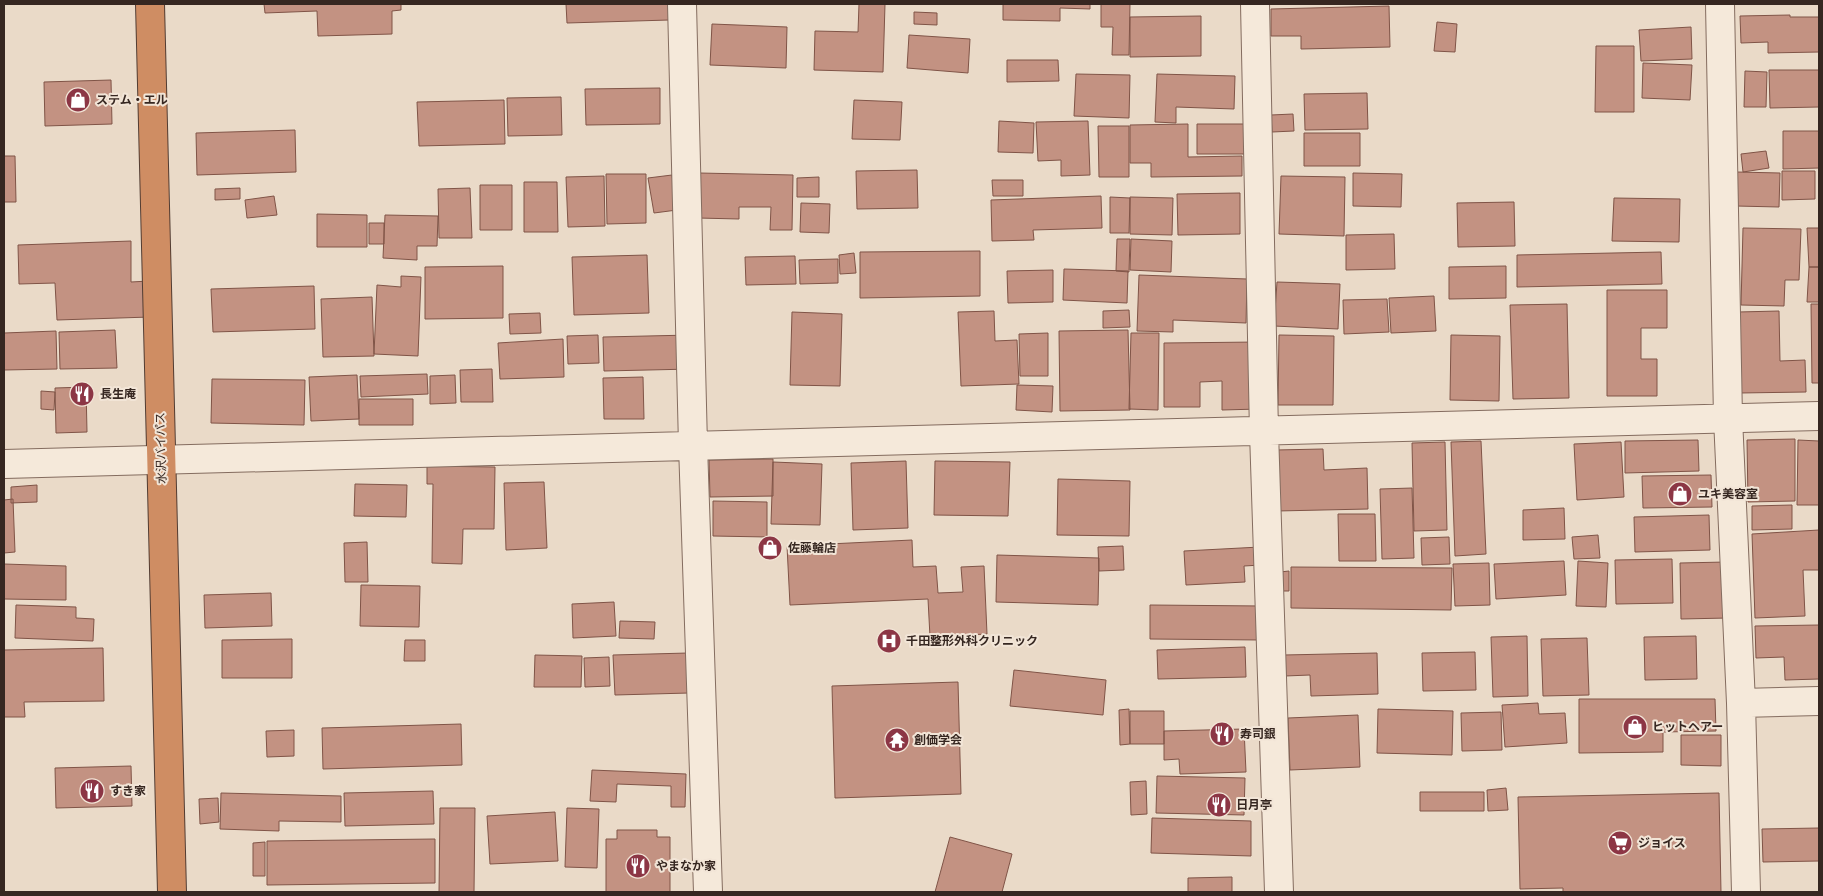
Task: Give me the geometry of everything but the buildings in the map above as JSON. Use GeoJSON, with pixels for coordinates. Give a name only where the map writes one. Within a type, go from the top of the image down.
{"type":"FeatureCollection","features":[{"type":"Feature","properties":{"kind":"highway","name":"水沢バイパス"},"geometry":{"type":"LineString","coordinates":[[150,4],[172,892]]}},
{"type":"Feature","properties":{"kind":"street"},"geometry":{"type":"LineString","coordinates":[[682,4],[693,445],[708,892]]}},
{"type":"Feature","properties":{"kind":"street"},"geometry":{"type":"LineString","coordinates":[[1255,4],[1264,432],[1279,892]]}},
{"type":"Feature","properties":{"kind":"street"},"geometry":{"type":"LineString","coordinates":[[1720,4],[1728,418],[1741,703],[1746,892]]}},
{"type":"Feature","properties":{"kind":"street"},"geometry":{"type":"LineString","coordinates":[[4,464],[1819,416]]}},
{"type":"Feature","properties":{"kind":"street"},"geometry":{"type":"LineString","coordinates":[[1741,703],[1819,701]]}},
{"type":"Feature","properties":{"kind":"place","name":"ステム・エル"},"geometry":{"type":"Point","coordinates":[78,100]}},
{"type":"Feature","properties":{"kind":"place","name":"長生庵"},"geometry":{"type":"Point","coordinates":[82,394]}},
{"type":"Feature","properties":{"kind":"place","name":"ユキ美容室"},"geometry":{"type":"Point","coordinates":[1680,494]}},
{"type":"Feature","properties":{"kind":"place","name":"佐藤輪店"},"geometry":{"type":"Point","coordinates":[770,548]}},
{"type":"Feature","properties":{"kind":"place","name":"千田整形外科クリニック"},"geometry":{"type":"Point","coordinates":[889,641]}},
{"type":"Feature","properties":{"kind":"place","name":"ヒットヘアー"},"geometry":{"type":"Point","coordinates":[1635,727]}},
{"type":"Feature","properties":{"kind":"place","name":"寿司銀"},"geometry":{"type":"Point","coordinates":[1222,734]}},
{"type":"Feature","properties":{"kind":"place","name":"創価学会"},"geometry":{"type":"Point","coordinates":[897,740]}},
{"type":"Feature","properties":{"kind":"place","name":"すき家"},"geometry":{"type":"Point","coordinates":[92,791]}},
{"type":"Feature","properties":{"kind":"place","name":"日月亭"},"geometry":{"type":"Point","coordinates":[1219,805]}},
{"type":"Feature","properties":{"kind":"place","name":"ジョイス"},"geometry":{"type":"Point","coordinates":[1620,843]}},
{"type":"Feature","properties":{"kind":"place","name":"やまなか家"},"geometry":{"type":"Point","coordinates":[638,866]}}]}
